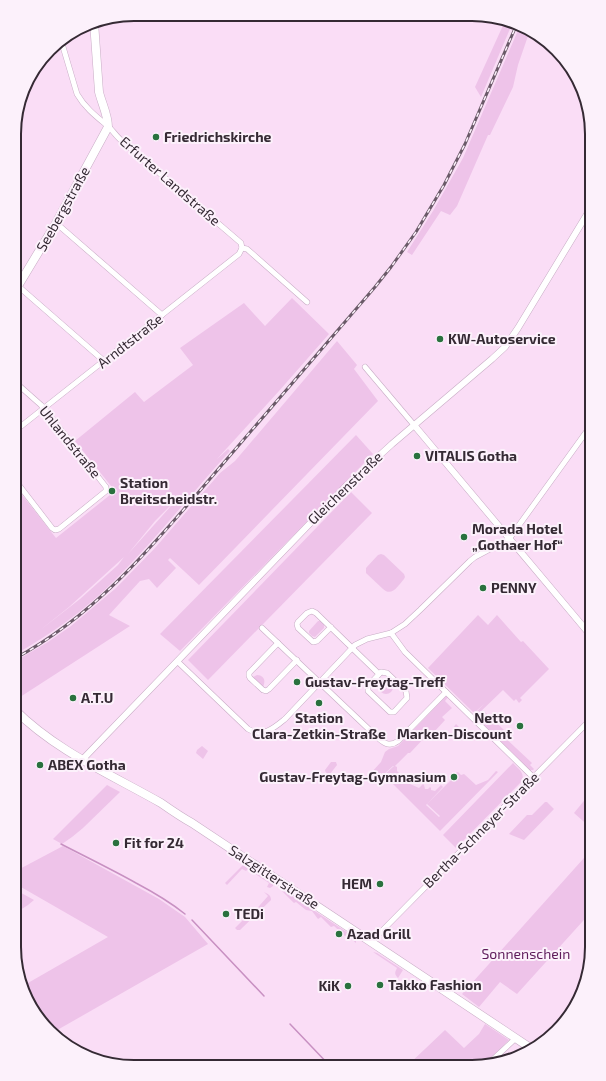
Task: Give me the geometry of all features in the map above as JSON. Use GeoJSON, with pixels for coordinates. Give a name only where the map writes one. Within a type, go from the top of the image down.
{"type":"FeatureCollection","features":[{"type":"Feature","properties":{"kind":"main road"},"geometry":{"type":"LineString","coordinates":[[94,29],[99,92],[108,120],[108,127]]}},
{"type":"Feature","properties":{"kind":"main road","name":"Seebergstraße"},"geometry":{"type":"LineString","coordinates":[[21,280],[56,223],[108,127]]}},
{"type":"Feature","properties":{"kind":"main road","name":"Salzgitterstraße"},"geometry":{"type":"LineString","coordinates":[[21,715],[42,734],[82,760],[160,803],[527,1046]]}},
{"type":"Feature","properties":{"kind":"street","name":"Erfurter Landstraße"},"geometry":{"type":"LineString","coordinates":[[63,46],[77,94],[81,102],[122,141],[241,243],[242,248],[247,249],[307,302]]}},
{"type":"Feature","properties":{"kind":"street","name":"Gleichenstraße"},"geometry":{"type":"LineString","coordinates":[[82,760],[347,485],[414,425],[483,368],[504,347],[518,328],[585,218]]}},
{"type":"Feature","properties":{"kind":"street"},"geometry":{"type":"LineString","coordinates":[[56,223],[162,315]]}},
{"type":"Feature","properties":{"kind":"street","name":"Arndtstraße"},"geometry":{"type":"LineString","coordinates":[[21,426],[239,254],[242,248]]}},
{"type":"Feature","properties":{"kind":"street"},"geometry":{"type":"LineString","coordinates":[[21,292],[104,361]]}},
{"type":"Feature","properties":{"kind":"street"},"geometry":{"type":"LineString","coordinates":[[365,367],[585,629]]}},
{"type":"Feature","properties":{"kind":"street","name":"Uhlandstraße"},"geometry":{"type":"LineString","coordinates":[[21,387],[44,408],[106,487],[106,490],[104,494],[59,529],[55,530],[21,488]]}},
{"type":"Feature","properties":{"kind":"street"},"geometry":{"type":"LineString","coordinates":[[177,661],[245,726],[256,732],[266,732],[285,719],[352,648],[367,639],[391,633],[405,624],[470,561],[509,539],[585,434]]}},
{"type":"Feature","properties":{"kind":"street"},"geometry":{"type":"LineString","coordinates":[[331,627],[317,641],[313,642],[297,626],[298,622],[308,612],[312,611],[316,613],[331,627],[379,674]]}},
{"type":"Feature","properties":{"kind":"street"},"geometry":{"type":"LineString","coordinates":[[262,628],[376,736],[389,745],[398,742],[446,692]]}},
{"type":"Feature","properties":{"kind":"street"},"geometry":{"type":"LineString","coordinates":[[391,633],[405,652],[533,777]]}},
{"type":"Feature","properties":{"kind":"street"},"geometry":{"type":"LineString","coordinates":[[278,643],[249,674],[250,678],[262,690],[269,689],[297,660]]}},
{"type":"Feature","properties":{"kind":"street"},"geometry":{"type":"LineString","coordinates":[[381,672],[386,673],[406,691],[407,698],[394,712],[390,712],[368,691],[368,686],[379,674],[381,672]]}},
{"type":"Feature","properties":{"kind":"street","name":"Bertha-Schneyer-Straße"},"geometry":{"type":"LineString","coordinates":[[371,942],[585,725]]}},
{"type":"Feature","properties":{"kind":"street"},"geometry":{"type":"LineString","coordinates":[[495,1057],[516,1038]]}},
{"type":"Feature","properties":{"kind":"green space"},"geometry":{"type":"Polygon","coordinates":[[[503,26],[510,28],[481,97],[475,87],[503,26]]]}},
{"type":"Feature","properties":{"kind":"green space"},"geometry":{"type":"Polygon","coordinates":[[[518,31],[522,33],[528,36],[518,65],[513,87],[490,135],[488,135],[457,206],[450,215],[441,211],[412,255],[407,252],[433,211],[463,158],[518,31]]]}},
{"type":"Feature","properties":{"kind":"green space"},"geometry":{"type":"Polygon","coordinates":[[[292,298],[329,334],[217,459],[228,449],[230,451],[114,581],[103,592],[67,621],[21,651],[21,494],[56,538],[115,491],[75,441],[135,392],[144,402],[193,365],[180,348],[244,303],[265,326],[292,298]],[[179,497],[155,521],[128,554],[179,497]],[[124,557],[69,607],[39,631],[80,599],[118,565],[124,557]]]}},
{"type":"Feature","properties":{"kind":"green space"},"geometry":{"type":"Polygon","coordinates":[[[337,341],[357,365],[354,369],[378,401],[199,585],[170,558],[168,560],[176,568],[157,588],[149,579],[140,581],[109,615],[130,626],[21,696],[21,658],[71,626],[116,588],[155,548],[220,473],[235,461],[337,341]]]}},
{"type":"Feature","properties":{"kind":"green space"},"geometry":{"type":"Polygon","coordinates":[[[356,435],[373,454],[180,651],[160,634],[356,435]]]}},
{"type":"Feature","properties":{"kind":"green space"},"geometry":{"type":"Polygon","coordinates":[[[351,492],[372,513],[208,680],[188,660],[351,492]]]}},
{"type":"Feature","properties":{"kind":"green space"},"geometry":{"type":"Polygon","coordinates":[[[378,555],[384,555],[404,574],[405,577],[395,590],[389,592],[383,589],[366,573],[366,568],[378,555]]]}},
{"type":"Feature","properties":{"kind":"green space"},"geometry":{"type":"Polygon","coordinates":[[[478,615],[488,625],[497,615],[521,642],[523,641],[549,669],[520,698],[522,700],[519,703],[516,699],[514,701],[503,690],[476,716],[474,714],[484,704],[474,713],[428,668],[478,615]]]}},
{"type":"Feature","properties":{"kind":"green space"},"geometry":{"type":"Polygon","coordinates":[[[318,621],[321,621],[324,628],[315,637],[309,633],[309,631],[318,621]]]}},
{"type":"Feature","properties":{"kind":"green space"},"geometry":{"type":"Polygon","coordinates":[[[257,675],[264,679],[263,687],[253,677],[257,675]]]}},
{"type":"Feature","properties":{"kind":"green space"},"geometry":{"type":"Polygon","coordinates":[[[383,680],[389,680],[393,684],[393,690],[389,694],[383,694],[379,690],[379,684],[383,680]]]}},
{"type":"Feature","properties":{"kind":"green space"},"geometry":{"type":"Polygon","coordinates":[[[445,697],[448,697],[445,701],[452,708],[442,717],[445,720],[434,732],[433,731],[427,737],[426,736],[395,766],[397,767],[397,771],[410,784],[419,788],[423,784],[425,789],[430,787],[431,790],[435,791],[441,785],[443,787],[426,805],[439,817],[440,816],[427,804],[455,776],[453,774],[458,772],[461,775],[464,774],[476,785],[488,780],[496,771],[498,772],[440,831],[384,775],[394,766],[382,776],[370,774],[381,762],[385,752],[398,746],[445,697]]]}},
{"type":"Feature","properties":{"kind":"green space"},"geometry":{"type":"Polygon","coordinates":[[[484,711],[504,730],[501,734],[532,763],[530,765],[534,769],[533,770],[529,770],[491,734],[492,733],[478,718],[484,711]]]}},
{"type":"Feature","properties":{"kind":"green space"},"geometry":{"type":"Polygon","coordinates":[[[456,724],[462,730],[462,736],[457,741],[452,737],[457,732],[453,728],[456,724]]]}},
{"type":"Feature","properties":{"kind":"green space"},"geometry":{"type":"Polygon","coordinates":[[[202,746],[208,751],[203,759],[196,753],[202,746]]]}},
{"type":"Feature","properties":{"kind":"green space"},"geometry":{"type":"Polygon","coordinates":[[[331,762],[336,762],[337,765],[329,774],[326,773],[325,770],[331,762]]]}},
{"type":"Feature","properties":{"kind":"green space"},"geometry":{"type":"Polygon","coordinates":[[[513,763],[523,775],[522,781],[456,848],[443,835],[513,763]]]}},
{"type":"Feature","properties":{"kind":"green space"},"geometry":{"type":"Polygon","coordinates":[[[107,785],[120,792],[72,837],[62,844],[53,839],[107,785]]]}},
{"type":"Feature","properties":{"kind":"green space"},"geometry":{"type":"Polygon","coordinates":[[[585,800],[585,823],[574,813],[585,800]]]}},
{"type":"Feature","properties":{"kind":"green space"},"geometry":{"type":"Polygon","coordinates":[[[545,802],[547,802],[554,809],[524,840],[509,834],[527,815],[532,815],[545,802]]]}},
{"type":"Feature","properties":{"kind":"green space"},"geometry":{"type":"Polygon","coordinates":[[[63,846],[159,899],[185,917],[208,944],[57,1030],[40,1010],[27,983],[108,937],[21,887],[21,868],[63,846]]]}},
{"type":"Feature","properties":{"kind":"green space","name":"Sonnenschein"},"geometry":{"type":"Polygon","coordinates":[[[585,857],[585,919],[517,994],[500,982],[479,1007],[462,994],[585,857]]]}},
{"type":"Feature","properties":{"kind":"green space"},"geometry":{"type":"Polygon","coordinates":[[[244,864],[273,884],[273,886],[270,888],[267,887],[269,883],[248,869],[246,871],[242,869],[227,885],[225,883],[244,864]]]}},
{"type":"Feature","properties":{"kind":"green space"},"geometry":{"type":"Polygon","coordinates":[[[283,890],[354,937],[356,943],[334,926],[331,927],[321,917],[318,919],[312,911],[306,910],[296,902],[294,903],[282,891],[283,890]]]}},
{"type":"Feature","properties":{"kind":"green space"},"geometry":{"type":"Polygon","coordinates":[[[264,892],[270,896],[271,900],[240,930],[237,930],[235,928],[248,915],[247,913],[250,910],[253,913],[268,896],[264,892]]]}},
{"type":"Feature","properties":{"kind":"green space"},"geometry":{"type":"Polygon","coordinates":[[[21,893],[34,900],[21,910],[21,893]]]}},
{"type":"Feature","properties":{"kind":"green space"},"geometry":{"type":"Polygon","coordinates":[[[373,952],[377,953],[403,970],[398,978],[395,973],[397,968],[373,952]]]}},
{"type":"Feature","properties":{"kind":"green space"},"geometry":{"type":"Polygon","coordinates":[[[485,1024],[509,1040],[490,1058],[487,1059],[413,1060],[445,1030],[464,1048],[479,1034],[485,1024]]]}},
{"type":"Feature","properties":{"kind":"waterway"},"geometry":{"type":"LineString","coordinates":[[61,844],[149,890],[185,914]]}},
{"type":"Feature","properties":{"kind":"waterway"},"geometry":{"type":"LineString","coordinates":[[192,920],[264,996]]}},
{"type":"Feature","properties":{"kind":"waterway"},"geometry":{"type":"LineString","coordinates":[[290,1024],[324,1060]]}},
{"type":"Feature","properties":{"kind":"railway"},"geometry":{"type":"LineString","coordinates":[[21,655],[74,620],[101,597],[151,547],[391,267],[416,232],[444,185],[465,144],[514,30]]}},
{"type":"Feature","properties":{"kind":"place","name":"Friedrichskirche"},"geometry":{"type":"Point","coordinates":[156,137]}},
{"type":"Feature","properties":{"kind":"place","name":"KW-Autoservice"},"geometry":{"type":"Point","coordinates":[440,339]}},
{"type":"Feature","properties":{"kind":"place","name":"VITALIS Gotha"},"geometry":{"type":"Point","coordinates":[417,456]}},
{"type":"Feature","properties":{"kind":"place","name":"Station Breitscheidstr."},"geometry":{"type":"Point","coordinates":[112,491]}},
{"type":"Feature","properties":{"kind":"place","name":"Morada Hotel „Gothaer Hof“"},"geometry":{"type":"Point","coordinates":[464,537]}},
{"type":"Feature","properties":{"kind":"place","name":"PENNY"},"geometry":{"type":"Point","coordinates":[483,588]}},
{"type":"Feature","properties":{"kind":"place","name":"Gustav-Freytag-Treff"},"geometry":{"type":"Point","coordinates":[297,682]}},
{"type":"Feature","properties":{"kind":"place","name":"A.T.U"},"geometry":{"type":"Point","coordinates":[73,698]}},
{"type":"Feature","properties":{"kind":"place","name":"Station Clara-Zetkin-Straße"},"geometry":{"type":"Point","coordinates":[319,703]}},
{"type":"Feature","properties":{"kind":"place","name":"Netto Marken-Discount"},"geometry":{"type":"Point","coordinates":[520,726]}},
{"type":"Feature","properties":{"kind":"place","name":"ABEX Gotha"},"geometry":{"type":"Point","coordinates":[40,765]}},
{"type":"Feature","properties":{"kind":"place","name":"Gustav-Freytag-Gymnasium"},"geometry":{"type":"Point","coordinates":[454,777]}},
{"type":"Feature","properties":{"kind":"place","name":"Fit for 24"},"geometry":{"type":"Point","coordinates":[116,843]}},
{"type":"Feature","properties":{"kind":"place","name":"HEM"},"geometry":{"type":"Point","coordinates":[380,884]}},
{"type":"Feature","properties":{"kind":"place","name":"TEDi"},"geometry":{"type":"Point","coordinates":[226,914]}},
{"type":"Feature","properties":{"kind":"place","name":"Azad Grill"},"geometry":{"type":"Point","coordinates":[339,934]}},
{"type":"Feature","properties":{"kind":"place","name":"Takko Fashion"},"geometry":{"type":"Point","coordinates":[380,985]}},
{"type":"Feature","properties":{"kind":"place","name":"KiK"},"geometry":{"type":"Point","coordinates":[348,986]}}]}
